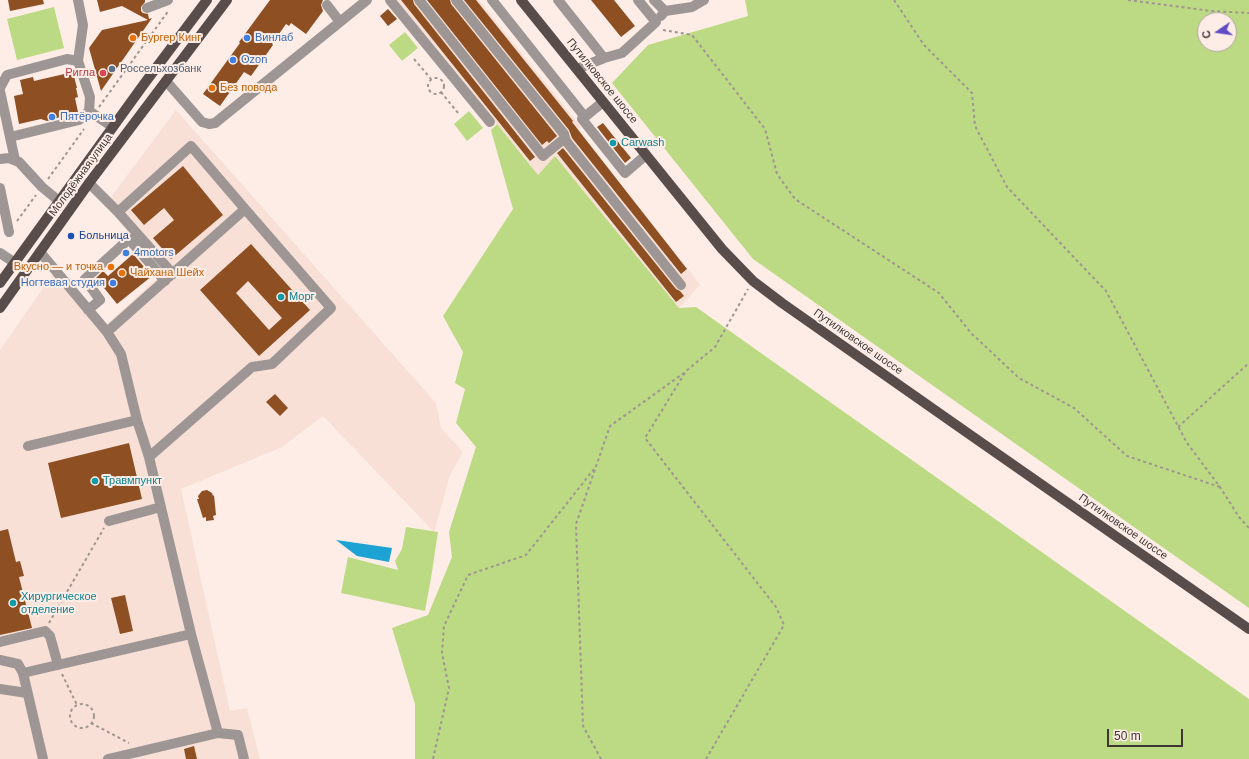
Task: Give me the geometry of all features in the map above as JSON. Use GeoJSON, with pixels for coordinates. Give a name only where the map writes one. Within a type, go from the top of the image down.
{"type":"FeatureCollection","features":[{"type":"Feature","properties":{"kind":"main road","name":"Молодёжная улица"},"geometry":{"type":"LineString","coordinates":[[0,308],[89,183],[226,0]]}},
{"type":"Feature","properties":{"kind":"main road","name":"Путилковское шоссе"},"geometry":{"type":"LineString","coordinates":[[521,0],[722,249],[753,281],[962,430],[1249,629]]}},
{"type":"Feature","properties":{"kind":"main road","name":"Молодёжная улица"},"geometry":{"type":"LineString","coordinates":[[0,283],[203,1]]}},
{"type":"Feature","properties":{"kind":"lane"},"geometry":{"type":"LineString","coordinates":[[10,137],[79,120],[89,111],[90,97],[78,61],[83,24],[78,0]]}},
{"type":"Feature","properties":{"kind":"lane"},"geometry":{"type":"LineString","coordinates":[[147,8],[168,0]]}},
{"type":"Feature","properties":{"kind":"lane"},"geometry":{"type":"LineString","coordinates":[[166,81],[202,122],[209,124],[215,123],[367,0]]}},
{"type":"Feature","properties":{"kind":"lane"},"geometry":{"type":"LineString","coordinates":[[390,0],[490,122]]}},
{"type":"Feature","properties":{"kind":"lane"},"geometry":{"type":"LineString","coordinates":[[418,0],[543,156],[565,138]]}},
{"type":"Feature","properties":{"kind":"lane"},"geometry":{"type":"LineString","coordinates":[[456,0],[564,134],[565,138],[681,285]]}},
{"type":"Feature","properties":{"kind":"lane"},"geometry":{"type":"LineString","coordinates":[[492,0],[585,117]]}},
{"type":"Feature","properties":{"kind":"lane"},"geometry":{"type":"LineString","coordinates":[[558,0],[604,58]]}},
{"type":"Feature","properties":{"kind":"lane"},"geometry":{"type":"LineString","coordinates":[[638,0],[656,22]]}},
{"type":"Feature","properties":{"kind":"lane"},"geometry":{"type":"LineString","coordinates":[[654,0],[665,11]]}},
{"type":"Feature","properties":{"kind":"lane"},"geometry":{"type":"LineString","coordinates":[[577,69],[604,58],[622,53],[656,22],[665,11],[692,7],[704,0]]}},
{"type":"Feature","properties":{"kind":"lane"},"geometry":{"type":"LineString","coordinates":[[327,5],[340,22]]}},
{"type":"Feature","properties":{"kind":"lane"},"geometry":{"type":"LineString","coordinates":[[15,160],[0,89],[7,75],[66,59],[78,61]]}},
{"type":"Feature","properties":{"kind":"lane"},"geometry":{"type":"LineString","coordinates":[[603,102],[582,119],[625,173],[646,156]]}},
{"type":"Feature","properties":{"kind":"lane"},"geometry":{"type":"LineString","coordinates":[[89,111],[113,127]]}},
{"type":"Feature","properties":{"kind":"lane"},"geometry":{"type":"LineString","coordinates":[[118,212],[191,146],[331,308],[272,364],[252,366],[149,457]]}},
{"type":"Feature","properties":{"kind":"lane"},"geometry":{"type":"LineString","coordinates":[[0,159],[9,158],[19,162],[42,187],[59,201]]}},
{"type":"Feature","properties":{"kind":"lane"},"geometry":{"type":"LineString","coordinates":[[89,183],[118,212],[173,274]]}},
{"type":"Feature","properties":{"kind":"lane"},"geometry":{"type":"LineString","coordinates":[[0,188],[9,232]]}},
{"type":"Feature","properties":{"kind":"lane"},"geometry":{"type":"LineString","coordinates":[[107,332],[245,208]]}},
{"type":"Feature","properties":{"kind":"lane"},"geometry":{"type":"LineString","coordinates":[[88,310],[100,300],[85,279],[129,239],[165,281]]}},
{"type":"Feature","properties":{"kind":"lane"},"geometry":{"type":"LineString","coordinates":[[40,252],[107,332],[122,354],[137,420],[149,457],[191,634],[218,733]]}},
{"type":"Feature","properties":{"kind":"lane"},"geometry":{"type":"LineString","coordinates":[[0,253],[15,263]]}},
{"type":"Feature","properties":{"kind":"lane"},"geometry":{"type":"LineString","coordinates":[[28,446],[137,420]]}},
{"type":"Feature","properties":{"kind":"lane"},"geometry":{"type":"LineString","coordinates":[[109,521],[161,507]]}},
{"type":"Feature","properties":{"kind":"lane"},"geometry":{"type":"LineString","coordinates":[[0,642],[45,631],[50,636],[58,665]]}},
{"type":"Feature","properties":{"kind":"lane"},"geometry":{"type":"LineString","coordinates":[[23,673],[191,634]]}},
{"type":"Feature","properties":{"kind":"lane"},"geometry":{"type":"LineString","coordinates":[[0,660],[18,664],[23,673],[43,759]]}},
{"type":"Feature","properties":{"kind":"lane"},"geometry":{"type":"LineString","coordinates":[[0,689],[27,693]]}},
{"type":"Feature","properties":{"kind":"lane"},"geometry":{"type":"LineString","coordinates":[[108,759],[218,733],[238,735],[244,759]]}},
{"type":"Feature","properties":{"kind":"path"},"geometry":{"type":"LineString","coordinates":[[894,0],[924,45],[972,93],[975,126],[1007,187],[1106,292],[1187,443],[1220,487],[1239,517],[1249,528]]}},
{"type":"Feature","properties":{"kind":"path"},"geometry":{"type":"LineString","coordinates":[[1128,0],[1211,11],[1249,13]]}},
{"type":"Feature","properties":{"kind":"path"},"geometry":{"type":"LineString","coordinates":[[656,22],[663,30],[692,36],[765,129],[777,174],[796,199],[939,293],[971,333],[1019,378],[1074,408],[1127,456],[1220,487]]}},
{"type":"Feature","properties":{"kind":"path"},"geometry":{"type":"LineString","coordinates":[[414,59],[431,79]]}},
{"type":"Feature","properties":{"kind":"path"},"geometry":{"type":"LineString","coordinates":[[437,78],[443,81],[444,87],[441,92],[435,94],[429,91],[427,84],[431,79],[437,78]]}},
{"type":"Feature","properties":{"kind":"path"},"geometry":{"type":"LineString","coordinates":[[441,92],[458,113]]}},
{"type":"Feature","properties":{"kind":"path"},"geometry":{"type":"LineString","coordinates":[[601,759],[583,726],[576,524],[610,426],[686,371],[715,347],[753,281]]}},
{"type":"Feature","properties":{"kind":"path"},"geometry":{"type":"LineString","coordinates":[[1178,427],[1249,363]]}},
{"type":"Feature","properties":{"kind":"path"},"geometry":{"type":"LineString","coordinates":[[686,371],[645,438],[776,607],[784,626],[706,759]]}},
{"type":"Feature","properties":{"kind":"path"},"geometry":{"type":"LineString","coordinates":[[433,759],[449,688],[442,653],[444,626],[468,574],[526,555],[596,467]]}},
{"type":"Feature","properties":{"kind":"path"},"geometry":{"type":"LineString","coordinates":[[45,631],[96,540],[109,521]]}},
{"type":"Feature","properties":{"kind":"path"},"geometry":{"type":"LineString","coordinates":[[58,665],[77,705]]}},
{"type":"Feature","properties":{"kind":"path"},"geometry":{"type":"LineString","coordinates":[[77,705],[85,705],[91,709],[93,716],[91,723],[88,726],[81,728],[78,727],[72,722],[70,714],[71,711],[77,705]]}},
{"type":"Feature","properties":{"kind":"path"},"geometry":{"type":"LineString","coordinates":[[91,723],[142,751]]}},
{"type":"Feature","properties":{"kind":"shaded area"},"geometry":{"type":"Polygon","coordinates":[[[396,0],[479,0],[581,127],[578,129],[700,285],[679,308],[555,156],[538,175],[396,0]]]}},
{"type":"Feature","properties":{"kind":"shaded area"},"geometry":{"type":"Polygon","coordinates":[[[176,110],[436,403],[441,428],[463,452],[450,475],[434,532],[323,416],[282,447],[181,489],[230,711],[247,708],[260,759],[0,759],[0,350],[53,274],[106,325],[163,273],[105,205],[176,110]]]}},
{"type":"Feature","properties":{"kind":"green space"},"geometry":{"type":"Polygon","coordinates":[[[745,0],[1249,0],[1249,608],[753,259],[612,83],[648,45],[748,16],[745,0]]]}},
{"type":"Feature","properties":{"kind":"green space"},"geometry":{"type":"Polygon","coordinates":[[[54,7],[64,48],[17,60],[7,19],[54,7]]]}},
{"type":"Feature","properties":{"kind":"green space"},"geometry":{"type":"Polygon","coordinates":[[[405,32],[418,48],[402,61],[389,45],[405,32]]]}},
{"type":"Feature","properties":{"kind":"green space"},"geometry":{"type":"Polygon","coordinates":[[[469,111],[483,128],[467,141],[454,124],[469,111]]]}},
{"type":"Feature","properties":{"kind":"green space"},"geometry":{"type":"Polygon","coordinates":[[[497,124],[538,175],[555,156],[679,308],[696,307],[1249,699],[1249,759],[415,759],[415,704],[392,628],[428,615],[452,557],[449,532],[476,447],[456,423],[465,389],[455,383],[463,352],[443,316],[513,209],[491,130],[497,124]]]}},
{"type":"Feature","properties":{"kind":"green space"},"geometry":{"type":"Polygon","coordinates":[[[406,527],[438,532],[425,611],[341,593],[348,557],[398,570],[395,561],[402,549],[406,527]]]}},
{"type":"Feature","properties":{"kind":"water"},"geometry":{"type":"Polygon","coordinates":[[[336,540],[392,548],[389,562],[357,556],[336,540]]]}},
{"type":"Feature","properties":{"kind":"building"},"geometry":{"type":"Polygon","coordinates":[[[8,0],[43,0],[44,4],[10,11],[8,0]]]}},
{"type":"Feature","properties":{"kind":"building"},"geometry":{"type":"Polygon","coordinates":[[[97,0],[145,0],[141,7],[141,11],[148,14],[149,19],[152,18],[101,91],[89,48],[102,30],[148,20],[122,6],[100,12],[97,0]]]}},
{"type":"Feature","properties":{"kind":"building"},"geometry":{"type":"Polygon","coordinates":[[[270,0],[323,0],[321,5],[323,11],[306,34],[291,23],[289,26],[286,24],[251,76],[244,72],[220,106],[203,94],[270,0]]]}},
{"type":"Feature","properties":{"kind":"building"},"geometry":{"type":"Polygon","coordinates":[[[401,0],[413,0],[414,4],[535,157],[530,161],[401,0]]]}},
{"type":"Feature","properties":{"kind":"building"},"geometry":{"type":"Polygon","coordinates":[[[427,0],[450,0],[451,4],[557,136],[549,143],[547,141],[542,145],[427,0]]]}},
{"type":"Feature","properties":{"kind":"building"},"geometry":{"type":"Polygon","coordinates":[[[464,0],[476,0],[573,121],[572,122],[687,269],[681,274],[572,138],[569,130],[464,0]]]}},
{"type":"Feature","properties":{"kind":"building"},"geometry":{"type":"Polygon","coordinates":[[[591,0],[614,0],[635,26],[621,37],[591,0]]]}},
{"type":"Feature","properties":{"kind":"building"},"geometry":{"type":"Polygon","coordinates":[[[388,9],[397,19],[388,26],[380,16],[388,9]]]}},
{"type":"Feature","properties":{"kind":"building"},"geometry":{"type":"Polygon","coordinates":[[[73,72],[77,88],[78,97],[75,98],[78,112],[47,121],[41,119],[19,124],[14,96],[23,94],[20,80],[33,77],[34,81],[73,72]]]}},
{"type":"Feature","properties":{"kind":"building","name":"Carwash"},"geometry":{"type":"Polygon","coordinates":[[[603,123],[631,158],[625,163],[597,127],[603,123]]]}},
{"type":"Feature","properties":{"kind":"building"},"geometry":{"type":"Polygon","coordinates":[[[563,148],[676,289],[684,296],[676,302],[557,153],[563,148]]]}},
{"type":"Feature","properties":{"kind":"building"},"geometry":{"type":"Polygon","coordinates":[[[183,166],[223,215],[171,259],[153,238],[174,220],[164,208],[144,225],[131,210],[183,166]]]}},
{"type":"Feature","properties":{"kind":"building","name":"Морг"},"geometry":{"type":"Polygon","coordinates":[[[251,244],[310,310],[259,356],[200,290],[251,244]],[[248,281],[236,293],[269,330],[282,318],[248,281]]]}},
{"type":"Feature","properties":{"kind":"building"},"geometry":{"type":"Polygon","coordinates":[[[133,254],[152,276],[117,304],[96,278],[103,271],[108,276],[133,254]]]}},
{"type":"Feature","properties":{"kind":"building"},"geometry":{"type":"Polygon","coordinates":[[[275,394],[288,408],[280,416],[266,402],[275,394]]]}},
{"type":"Feature","properties":{"kind":"building","name":"Травмпункт"},"geometry":{"type":"Polygon","coordinates":[[[129,443],[142,499],[61,518],[48,463],[129,443]]]}},
{"type":"Feature","properties":{"kind":"building"},"geometry":{"type":"Polygon","coordinates":[[[207,490],[212,493],[213,496],[214,495],[216,515],[213,516],[214,520],[206,521],[206,517],[203,518],[197,499],[199,499],[198,496],[202,491],[207,490]]]}},
{"type":"Feature","properties":{"kind":"building","name":"Хирургическое отделение"},"geometry":{"type":"Polygon","coordinates":[[[8,529],[16,562],[20,561],[24,576],[19,577],[32,628],[0,635],[0,531],[8,529]]]}},
{"type":"Feature","properties":{"kind":"building"},"geometry":{"type":"Polygon","coordinates":[[[125,595],[133,631],[120,634],[111,598],[125,595]]]}},
{"type":"Feature","properties":{"kind":"building"},"geometry":{"type":"Polygon","coordinates":[[[194,746],[197,759],[186,759],[184,749],[194,746]]]}},
{"type":"Feature","properties":{"kind":"place","name":"Бургер Кинг"},"geometry":{"type":"Point","coordinates":[133,38]}},
{"type":"Feature","properties":{"kind":"place","name":"Винлаб"},"geometry":{"type":"Point","coordinates":[247,38]}},
{"type":"Feature","properties":{"kind":"place","name":"Ozon"},"geometry":{"type":"Point","coordinates":[233,60]}},
{"type":"Feature","properties":{"kind":"place","name":"Россельхозбанк"},"geometry":{"type":"Point","coordinates":[112,69]}},
{"type":"Feature","properties":{"kind":"place","name":"Ригла"},"geometry":{"type":"Point","coordinates":[103,73]}},
{"type":"Feature","properties":{"kind":"place","name":"Без повода"},"geometry":{"type":"Point","coordinates":[212,88]}},
{"type":"Feature","properties":{"kind":"place","name":"Пятёрочка"},"geometry":{"type":"Point","coordinates":[52,117]}},
{"type":"Feature","properties":{"kind":"place","name":"Carwash"},"geometry":{"type":"Point","coordinates":[613,143]}},
{"type":"Feature","properties":{"kind":"place","name":"Больница"},"geometry":{"type":"Point","coordinates":[71,236]}},
{"type":"Feature","properties":{"kind":"place","name":"4motors"},"geometry":{"type":"Point","coordinates":[126,253]}},
{"type":"Feature","properties":{"kind":"place","name":"Вкусно — и точка"},"geometry":{"type":"Point","coordinates":[111,267]}},
{"type":"Feature","properties":{"kind":"place","name":"Чайхана Шейх"},"geometry":{"type":"Point","coordinates":[122,273]}},
{"type":"Feature","properties":{"kind":"place","name":"Ногтевая студия"},"geometry":{"type":"Point","coordinates":[113,283]}},
{"type":"Feature","properties":{"kind":"place","name":"Морг"},"geometry":{"type":"Point","coordinates":[281,297]}},
{"type":"Feature","properties":{"kind":"place","name":"Травмпункт"},"geometry":{"type":"Point","coordinates":[95,481]}},
{"type":"Feature","properties":{"kind":"place","name":"Хирургическое отделение"},"geometry":{"type":"Point","coordinates":[13,603]}}]}
